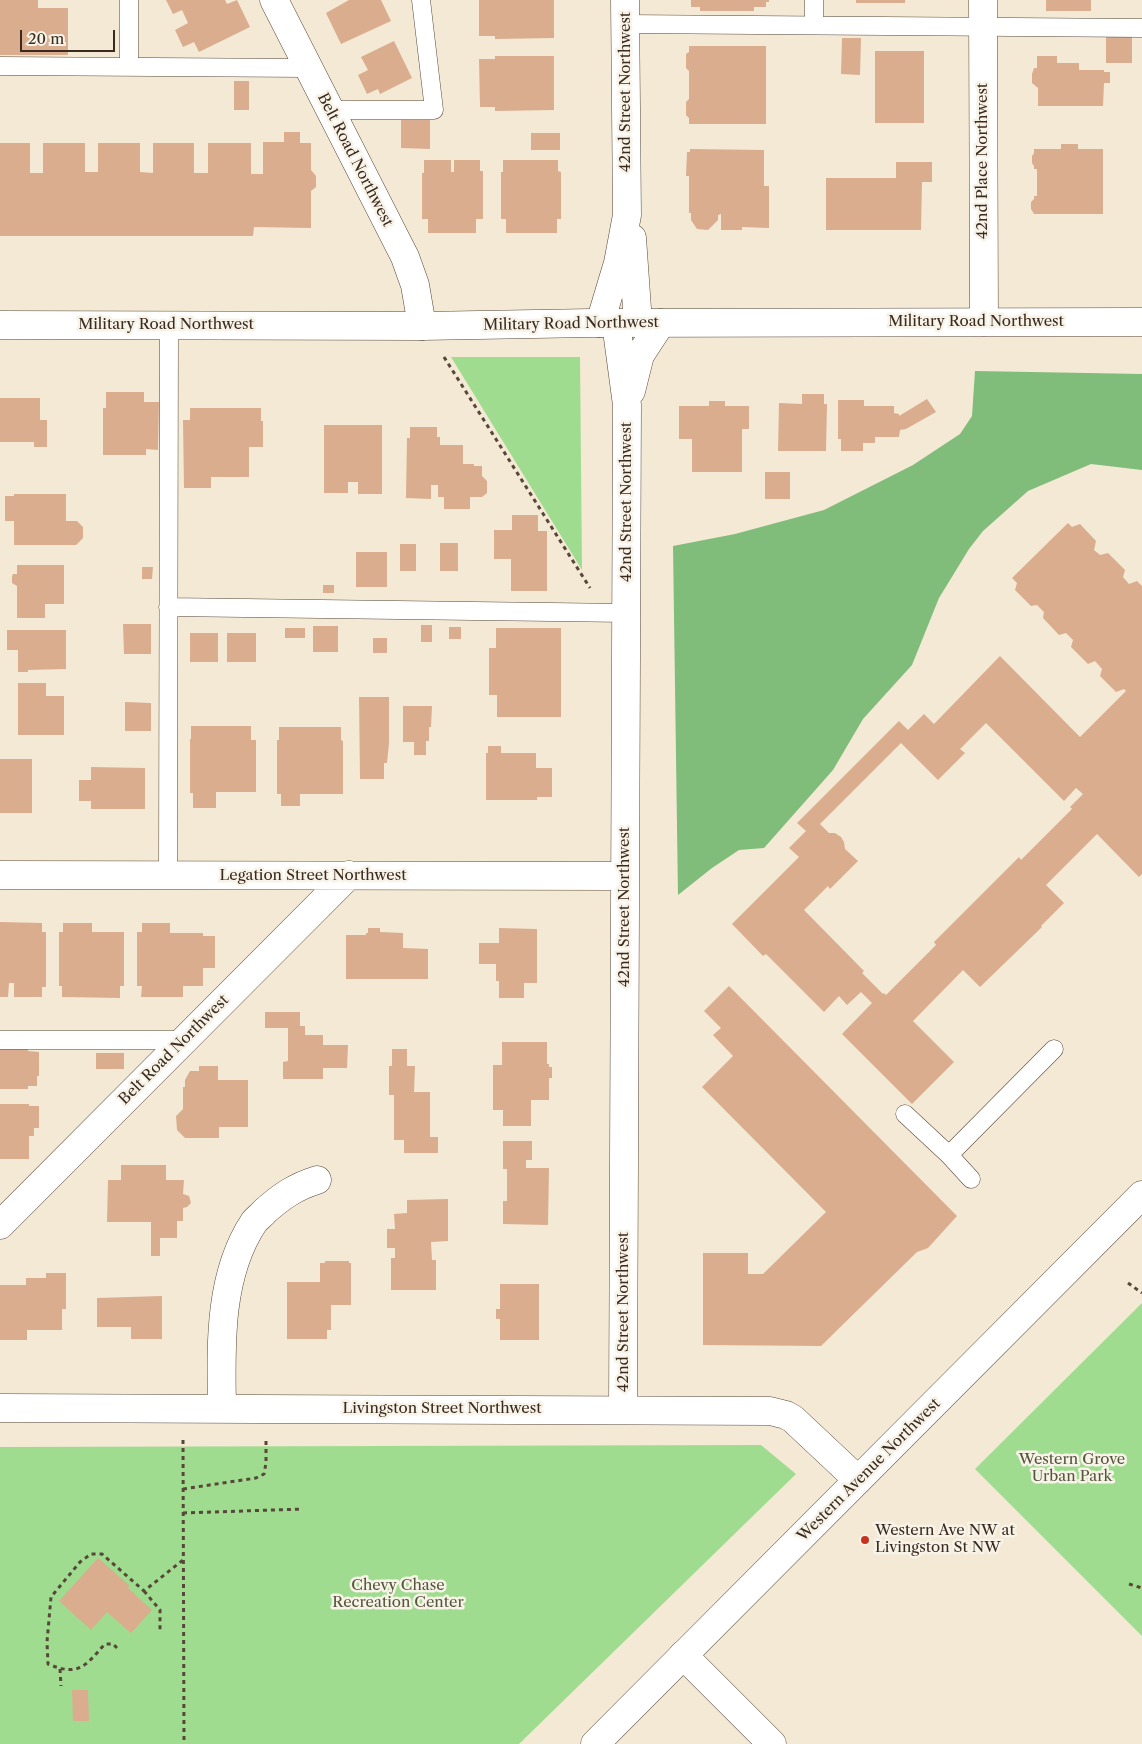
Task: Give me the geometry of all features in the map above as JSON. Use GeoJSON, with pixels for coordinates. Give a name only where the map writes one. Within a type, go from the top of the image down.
{"type":"FeatureCollection","features":[{"type":"Feature","properties":{"kind":"street","name":"Belt Road Northwest"},"geometry":{"type":"LineString","coordinates":[[274,0],[404,257],[415,285],[422,326]]}},
{"type":"Feature","properties":{"kind":"street","name":"42nd Street Northwest"},"geometry":{"type":"LineString","coordinates":[[623,1410],[627,405],[633,244],[627,215],[625,12]]}},
{"type":"Feature","properties":{"kind":"street","name":"42nd Place Northwest"},"geometry":{"type":"LineString","coordinates":[[983,13],[984,322]]}},
{"type":"Feature","properties":{"kind":"street","name":"42nd Street Northwest"},"geometry":{"type":"LineString","coordinates":[[627,215],[618,263],[629,323],[640,354],[627,405]]}},
{"type":"Feature","properties":{"kind":"street","name":"Military Road Northwest"},"geometry":{"type":"LineString","coordinates":[[0,325],[422,326],[629,323],[1142,322]]}},
{"type":"Feature","properties":{"kind":"street","name":"Legation Street Northwest"},"geometry":{"type":"LineString","coordinates":[[0,875],[625,876]]}},
{"type":"Feature","properties":{"kind":"street","name":"Belt Road Northwest"},"geometry":{"type":"LineString","coordinates":[[0,1225],[349,875]]}},
{"type":"Feature","properties":{"kind":"street"},"geometry":{"type":"LineString","coordinates":[[222,1409],[221,1362],[224,1310],[240,1248],[255,1221],[280,1198],[298,1187],[317,1180]]}},
{"type":"Feature","properties":{"kind":"street","name":"Western Avenue Northwest"},"geometry":{"type":"LineString","coordinates":[[595,1744],[1142,1195]]}},
{"type":"Feature","properties":{"kind":"street","name":"Livingston Street Northwest"},"geometry":{"type":"LineString","coordinates":[[0,1408],[762,1410],[778,1412],[793,1419],[858,1480]]}},
{"type":"Feature","properties":{"kind":"street"},"geometry":{"type":"LineString","coordinates":[[683,1656],[772,1744]]}},
{"type":"Feature","properties":{"kind":"lane"},"geometry":{"type":"LineString","coordinates":[[129,0],[129,66]]}},
{"type":"Feature","properties":{"kind":"lane"},"geometry":{"type":"LineString","coordinates":[[330,110],[434,110],[421,0]]}},
{"type":"Feature","properties":{"kind":"lane"},"geometry":{"type":"LineString","coordinates":[[814,0],[814,25]]}},
{"type":"Feature","properties":{"kind":"lane"},"geometry":{"type":"LineString","coordinates":[[625,12],[814,25],[983,13],[1142,28]]}},
{"type":"Feature","properties":{"kind":"lane"},"geometry":{"type":"LineString","coordinates":[[0,66],[307,68]]}},
{"type":"Feature","properties":{"kind":"lane"},"geometry":{"type":"LineString","coordinates":[[168,875],[169,324]]}},
{"type":"Feature","properties":{"kind":"lane"},"geometry":{"type":"LineString","coordinates":[[168,607],[627,613]]}},
{"type":"Feature","properties":{"kind":"lane"},"geometry":{"type":"LineString","coordinates":[[0,1040],[183,1040]]}},
{"type":"Feature","properties":{"kind":"lane"},"geometry":{"type":"LineString","coordinates":[[949,1155],[1054,1049]]}},
{"type":"Feature","properties":{"kind":"lane"},"geometry":{"type":"LineString","coordinates":[[905,1114],[949,1155],[971,1179]]}},
{"type":"Feature","properties":{"kind":"path"},"geometry":{"type":"LineString","coordinates":[[444,356],[590,588]]}},
{"type":"Feature","properties":{"kind":"path"},"geometry":{"type":"LineString","coordinates":[[1128,1283],[1142,1294]]}},
{"type":"Feature","properties":{"kind":"path"},"geometry":{"type":"LineString","coordinates":[[182,1489],[256,1478],[264,1474],[267,1430]]}},
{"type":"Feature","properties":{"kind":"path"},"geometry":{"type":"LineString","coordinates":[[182,1440],[184,1744]]}},
{"type":"Feature","properties":{"kind":"path"},"geometry":{"type":"LineString","coordinates":[[182,1513],[303,1509]]}},
{"type":"Feature","properties":{"kind":"path"},"geometry":{"type":"LineString","coordinates":[[117,1648],[113,1644],[105,1644],[78,1670],[60,1669],[48,1664],[47,1642],[51,1597],[80,1562],[91,1554],[102,1554],[144,1591],[160,1610],[160,1631]]}},
{"type":"Feature","properties":{"kind":"path"},"geometry":{"type":"LineString","coordinates":[[144,1591],[183,1560]]}},
{"type":"Feature","properties":{"kind":"path"},"geometry":{"type":"LineString","coordinates":[[1129,1584],[1142,1588]]}},
{"type":"Feature","properties":{"kind":"path"},"geometry":{"type":"LineString","coordinates":[[60,1669],[61,1686]]}},
{"type":"Feature","properties":{"kind":"green space"},"geometry":{"type":"Polygon","coordinates":[[[451,357],[580,357],[582,570],[451,357]]]}},
{"type":"Feature","properties":{"kind":"green space"},"geometry":{"type":"Polygon","coordinates":[[[975,371],[1142,374],[1142,470],[1091,464],[1028,491],[983,531],[969,549],[939,598],[912,665],[863,719],[833,770],[764,848],[739,850],[712,868],[678,895],[673,546],[735,534],[824,510],[913,465],[960,434],[972,416],[975,371]]]}},
{"type":"Feature","properties":{"kind":"green space","name":"Western Grove Urban Park"},"geometry":{"type":"Polygon","coordinates":[[[1142,1303],[1142,1636],[975,1469],[1142,1303]]]}},
{"type":"Feature","properties":{"kind":"green space","name":"Chevy Chase Recreation Center"},"geometry":{"type":"Polygon","coordinates":[[[761,1445],[796,1474],[519,1744],[0,1744],[0,1447],[761,1445]]]}},
{"type":"Feature","properties":{"kind":"building"},"geometry":{"type":"Polygon","coordinates":[[[0,0],[38,0],[38,8],[68,8],[68,55],[0,55],[0,0]]]}},
{"type":"Feature","properties":{"kind":"building"},"geometry":{"type":"Polygon","coordinates":[[[166,0],[225,0],[227,4],[237,0],[250,27],[199,52],[194,42],[183,47],[175,30],[188,23],[182,10],[173,14],[166,0]]]}},
{"type":"Feature","properties":{"kind":"building"},"geometry":{"type":"Polygon","coordinates":[[[349,0],[381,0],[391,21],[341,44],[326,13],[349,0]]]}},
{"type":"Feature","properties":{"kind":"building"},"geometry":{"type":"Polygon","coordinates":[[[479,0],[554,0],[554,38],[495,39],[495,36],[479,36],[479,0]]]}},
{"type":"Feature","properties":{"kind":"building"},"geometry":{"type":"Polygon","coordinates":[[[691,0],[769,0],[769,2],[766,2],[766,7],[754,7],[754,11],[700,11],[700,7],[691,7],[691,0]]]}},
{"type":"Feature","properties":{"kind":"building"},"geometry":{"type":"Polygon","coordinates":[[[856,0],[905,0],[905,3],[856,3],[856,0]]]}},
{"type":"Feature","properties":{"kind":"building"},"geometry":{"type":"Polygon","coordinates":[[[1046,0],[1091,0],[1091,11],[1046,11],[1046,0]]]}},
{"type":"Feature","properties":{"kind":"building"},"geometry":{"type":"Polygon","coordinates":[[[1106,33],[1132,33],[1132,63],[1106,63],[1106,33]]]}},
{"type":"Feature","properties":{"kind":"building"},"geometry":{"type":"Polygon","coordinates":[[[842,38],[861,38],[860,75],[841,74],[842,38]]]}},
{"type":"Feature","properties":{"kind":"building"},"geometry":{"type":"Polygon","coordinates":[[[394,41],[412,78],[380,94],[378,89],[367,94],[358,75],[368,70],[361,57],[394,41]]]}},
{"type":"Feature","properties":{"kind":"building"},"geometry":{"type":"Polygon","coordinates":[[[689,46],[766,46],[766,124],[689,124],[689,118],[686,115],[686,102],[689,99],[689,71],[686,68],[686,54],[689,52],[689,46]]]}},
{"type":"Feature","properties":{"kind":"building"},"geometry":{"type":"Polygon","coordinates":[[[875,51],[924,51],[924,123],[875,123],[875,51]]]}},
{"type":"Feature","properties":{"kind":"building"},"geometry":{"type":"Polygon","coordinates":[[[495,56],[554,56],[554,110],[495,111],[495,107],[480,107],[479,59],[495,59],[495,56]]]}},
{"type":"Feature","properties":{"kind":"building"},"geometry":{"type":"Polygon","coordinates":[[[1037,56],[1057,56],[1057,63],[1079,63],[1079,70],[1104,70],[1104,72],[1110,72],[1110,83],[1104,83],[1103,106],[1038,106],[1038,88],[1032,83],[1034,68],[1037,68],[1037,56]]]}},
{"type":"Feature","properties":{"kind":"building"},"geometry":{"type":"Polygon","coordinates":[[[234,81],[249,81],[249,110],[234,110],[234,81]]]}},
{"type":"Feature","properties":{"kind":"building"},"geometry":{"type":"Polygon","coordinates":[[[401,120],[430,120],[430,149],[401,148],[401,120]]]}},
{"type":"Feature","properties":{"kind":"building"},"geometry":{"type":"Polygon","coordinates":[[[284,132],[300,132],[300,143],[311,143],[311,170],[316,176],[316,187],[311,191],[311,228],[254,227],[253,236],[0,236],[0,143],[30,143],[30,173],[43,173],[43,143],[85,143],[85,172],[98,172],[98,143],[140,143],[140,172],[153,173],[153,143],[194,143],[194,173],[208,173],[208,143],[251,143],[251,174],[263,174],[263,142],[284,142],[284,132]]]}},
{"type":"Feature","properties":{"kind":"building"},"geometry":{"type":"Polygon","coordinates":[[[531,133],[560,133],[560,150],[531,150],[531,133]]]}},
{"type":"Feature","properties":{"kind":"building"},"geometry":{"type":"Polygon","coordinates":[[[1061,144],[1078,144],[1078,149],[1103,149],[1103,214],[1034,214],[1031,209],[1031,202],[1034,196],[1037,196],[1037,169],[1034,169],[1032,163],[1034,149],[1061,149],[1061,144]]]}},
{"type":"Feature","properties":{"kind":"building"},"geometry":{"type":"Polygon","coordinates":[[[690,149],[764,150],[764,186],[769,186],[769,228],[742,227],[742,230],[721,230],[721,214],[718,215],[718,220],[708,230],[697,229],[691,220],[691,213],[689,213],[689,176],[686,176],[687,152],[690,152],[690,149]]]}},
{"type":"Feature","properties":{"kind":"building"},"geometry":{"type":"Polygon","coordinates":[[[424,160],[451,160],[451,172],[454,172],[454,160],[480,160],[480,171],[483,171],[483,219],[476,219],[476,233],[428,233],[428,219],[422,219],[422,173],[424,173],[424,160]]]}},
{"type":"Feature","properties":{"kind":"building"},"geometry":{"type":"Polygon","coordinates":[[[503,160],[558,160],[558,171],[561,172],[561,219],[557,219],[557,233],[506,233],[506,219],[501,219],[501,172],[503,172],[503,160]]]}},
{"type":"Feature","properties":{"kind":"building"},"geometry":{"type":"Polygon","coordinates":[[[896,162],[932,162],[932,182],[922,182],[921,230],[826,230],[826,178],[896,178],[896,162]]]}},
{"type":"Feature","properties":{"kind":"building"},"geometry":{"type":"Polygon","coordinates":[[[106,392],[144,392],[144,402],[159,402],[158,450],[146,449],[146,455],[103,455],[103,408],[106,408],[106,392]]]}},
{"type":"Feature","properties":{"kind":"building"},"geometry":{"type":"Polygon","coordinates":[[[802,394],[824,394],[824,404],[827,404],[826,451],[778,451],[779,403],[802,404],[802,394]]]}},
{"type":"Feature","properties":{"kind":"building"},"geometry":{"type":"Polygon","coordinates":[[[0,398],[40,398],[40,420],[47,420],[47,447],[34,447],[34,442],[0,442],[0,398]]]}},
{"type":"Feature","properties":{"kind":"building"},"geometry":{"type":"Polygon","coordinates":[[[927,399],[936,412],[906,429],[900,430],[899,437],[875,437],[875,443],[863,443],[863,451],[841,451],[841,439],[838,439],[838,400],[864,400],[864,406],[894,406],[894,413],[899,414],[899,416],[927,399]]]}},
{"type":"Feature","properties":{"kind":"building"},"geometry":{"type":"Polygon","coordinates":[[[709,401],[725,401],[725,406],[749,406],[749,429],[742,429],[742,472],[692,472],[692,439],[679,439],[679,406],[709,406],[709,401]]]}},
{"type":"Feature","properties":{"kind":"building"},"geometry":{"type":"Polygon","coordinates":[[[190,408],[261,408],[263,447],[249,447],[249,477],[211,477],[211,488],[184,488],[183,420],[190,420],[190,408]]]}},
{"type":"Feature","properties":{"kind":"building"},"geometry":{"type":"Polygon","coordinates":[[[324,425],[382,425],[382,494],[358,494],[358,482],[348,482],[348,493],[324,493],[324,425]]]}},
{"type":"Feature","properties":{"kind":"building"},"geometry":{"type":"Polygon","coordinates":[[[410,427],[437,427],[437,437],[440,437],[440,445],[463,445],[463,464],[482,466],[482,476],[487,481],[487,493],[482,497],[470,497],[470,509],[444,509],[444,497],[438,497],[438,485],[431,485],[431,499],[406,498],[407,438],[410,438],[410,427]]]}},
{"type":"Feature","properties":{"kind":"building"},"geometry":{"type":"Polygon","coordinates":[[[765,472],[790,472],[790,499],[765,499],[765,472]]]}},
{"type":"Feature","properties":{"kind":"building"},"geometry":{"type":"Polygon","coordinates":[[[14,494],[66,494],[66,521],[77,521],[83,527],[83,538],[76,545],[14,545],[14,521],[5,521],[5,496],[14,496],[14,494]]]}},
{"type":"Feature","properties":{"kind":"building"},"geometry":{"type":"Polygon","coordinates":[[[512,515],[538,515],[538,531],[547,531],[547,591],[511,591],[511,559],[494,559],[494,530],[512,530],[512,515]]]}},
{"type":"Feature","properties":{"kind":"building"},"geometry":{"type":"Polygon","coordinates":[[[1068,523],[1072,527],[1080,524],[1096,541],[1094,550],[1100,555],[1108,553],[1125,570],[1123,577],[1129,584],[1137,581],[1142,586],[1142,874],[1139,877],[1097,834],[1046,885],[1064,903],[1042,927],[980,987],[963,970],[913,1021],[954,1062],[912,1104],[842,1034],[872,1003],[861,992],[847,1005],[839,996],[824,1012],[766,954],[763,956],[732,924],[799,857],[789,848],[806,831],[797,823],[899,721],[908,730],[924,714],[934,724],[1000,656],[1080,737],[1126,691],[1124,689],[1116,692],[1100,676],[1102,669],[1095,661],[1088,664],[1071,647],[1073,640],[1066,633],[1059,635],[1043,618],[1044,612],[1037,605],[1031,606],[1015,590],[1017,583],[1012,578],[1068,523]],[[986,723],[960,749],[965,753],[938,780],[901,743],[820,824],[829,833],[835,833],[841,837],[845,849],[858,861],[830,889],[828,886],[804,910],[864,971],[862,973],[886,995],[936,945],[934,942],[1019,857],[1021,860],[1072,809],[1070,807],[1083,794],[1076,788],[1064,801],[986,723]]]}},
{"type":"Feature","properties":{"kind":"building"},"geometry":{"type":"Polygon","coordinates":[[[440,543],[458,543],[458,571],[440,571],[440,543]]]}},
{"type":"Feature","properties":{"kind":"building"},"geometry":{"type":"Polygon","coordinates":[[[400,544],[416,544],[416,571],[400,571],[400,544]]]}},
{"type":"Feature","properties":{"kind":"building"},"geometry":{"type":"Polygon","coordinates":[[[356,552],[387,552],[387,587],[356,587],[356,552]]]}},
{"type":"Feature","properties":{"kind":"building"},"geometry":{"type":"Polygon","coordinates":[[[17,565],[64,565],[64,604],[45,604],[45,618],[17,618],[17,586],[12,583],[12,576],[17,574],[17,565]]]}},
{"type":"Feature","properties":{"kind":"building"},"geometry":{"type":"Polygon","coordinates":[[[142,567],[153,567],[152,579],[142,579],[142,567]]]}},
{"type":"Feature","properties":{"kind":"building"},"geometry":{"type":"Polygon","coordinates":[[[323,585],[334,585],[334,593],[323,593],[323,585]]]}},
{"type":"Feature","properties":{"kind":"building"},"geometry":{"type":"Polygon","coordinates":[[[123,624],[151,624],[151,654],[124,654],[123,624]]]}},
{"type":"Feature","properties":{"kind":"building"},"geometry":{"type":"Polygon","coordinates":[[[421,625],[432,625],[432,642],[421,642],[421,625]]]}},
{"type":"Feature","properties":{"kind":"building"},"geometry":{"type":"Polygon","coordinates":[[[313,626],[338,626],[338,652],[313,652],[313,626]]]}},
{"type":"Feature","properties":{"kind":"building"},"geometry":{"type":"Polygon","coordinates":[[[449,627],[461,627],[461,639],[449,639],[449,627]]]}},
{"type":"Feature","properties":{"kind":"building"},"geometry":{"type":"Polygon","coordinates":[[[285,628],[305,628],[305,638],[285,638],[285,628]]]}},
{"type":"Feature","properties":{"kind":"building"},"geometry":{"type":"Polygon","coordinates":[[[496,628],[561,628],[561,717],[497,717],[497,695],[489,695],[489,648],[496,648],[496,628]]]}},
{"type":"Feature","properties":{"kind":"building"},"geometry":{"type":"Polygon","coordinates":[[[7,630],[66,630],[66,669],[18,672],[18,650],[7,650],[7,630]]]}},
{"type":"Feature","properties":{"kind":"building"},"geometry":{"type":"Polygon","coordinates":[[[190,633],[218,633],[218,662],[190,662],[190,633]]]}},
{"type":"Feature","properties":{"kind":"building"},"geometry":{"type":"Polygon","coordinates":[[[227,633],[256,633],[256,662],[227,662],[227,633]]]}},
{"type":"Feature","properties":{"kind":"building"},"geometry":{"type":"Polygon","coordinates":[[[373,638],[387,638],[387,653],[373,653],[373,638]]]}},
{"type":"Feature","properties":{"kind":"building"},"geometry":{"type":"Polygon","coordinates":[[[18,683],[46,683],[46,696],[64,696],[64,735],[18,735],[18,683]]]}},
{"type":"Feature","properties":{"kind":"building"},"geometry":{"type":"Polygon","coordinates":[[[359,697],[389,697],[389,743],[387,763],[384,763],[384,779],[360,779],[359,697]]]}},
{"type":"Feature","properties":{"kind":"building"},"geometry":{"type":"Polygon","coordinates":[[[125,702],[151,703],[151,731],[125,731],[125,702]]]}},
{"type":"Feature","properties":{"kind":"building"},"geometry":{"type":"Polygon","coordinates":[[[403,706],[432,706],[429,741],[426,741],[426,755],[414,755],[414,742],[403,742],[403,706]]]}},
{"type":"Feature","properties":{"kind":"building"},"geometry":{"type":"Polygon","coordinates":[[[191,726],[251,726],[251,740],[256,740],[256,792],[216,792],[216,808],[193,808],[193,793],[190,793],[191,726]]]}},
{"type":"Feature","properties":{"kind":"building"},"geometry":{"type":"Polygon","coordinates":[[[279,727],[341,727],[341,740],[343,741],[343,794],[300,794],[300,806],[281,806],[281,794],[277,794],[277,740],[279,740],[279,727]]]}},
{"type":"Feature","properties":{"kind":"building"},"geometry":{"type":"Polygon","coordinates":[[[488,746],[501,746],[501,753],[536,753],[536,768],[552,768],[552,797],[537,797],[537,800],[486,800],[486,753],[488,753],[488,746]]]}},
{"type":"Feature","properties":{"kind":"building"},"geometry":{"type":"Polygon","coordinates":[[[0,759],[32,759],[32,813],[0,813],[0,759]]]}},
{"type":"Feature","properties":{"kind":"building"},"geometry":{"type":"Polygon","coordinates":[[[91,767],[145,768],[145,809],[91,809],[91,801],[79,801],[79,780],[91,780],[91,767]]]}},
{"type":"Feature","properties":{"kind":"building"},"geometry":{"type":"Polygon","coordinates":[[[0,922],[42,923],[42,932],[46,932],[46,987],[42,987],[42,997],[14,997],[14,983],[9,983],[8,997],[0,997],[0,922]]]}},
{"type":"Feature","properties":{"kind":"building"},"geometry":{"type":"Polygon","coordinates":[[[63,923],[92,923],[92,932],[124,932],[124,986],[120,986],[120,998],[62,997],[62,986],[59,986],[59,932],[63,932],[63,923]]]}},
{"type":"Feature","properties":{"kind":"building"},"geometry":{"type":"Polygon","coordinates":[[[142,923],[170,923],[170,933],[203,933],[203,936],[215,936],[215,968],[203,968],[203,986],[183,986],[183,997],[141,997],[142,986],[137,986],[137,932],[142,932],[142,923]]]}},
{"type":"Feature","properties":{"kind":"building"},"geometry":{"type":"Polygon","coordinates":[[[368,928],[380,928],[380,932],[403,933],[403,948],[428,949],[428,979],[346,979],[346,935],[366,935],[368,928]]]}},
{"type":"Feature","properties":{"kind":"building"},"geometry":{"type":"Polygon","coordinates":[[[499,928],[537,929],[537,983],[524,983],[524,998],[499,998],[496,964],[479,964],[479,943],[499,943],[499,928]]]}},
{"type":"Feature","properties":{"kind":"building"},"geometry":{"type":"Polygon","coordinates":[[[729,986],[957,1216],[928,1248],[917,1252],[821,1346],[703,1345],[703,1253],[748,1253],[748,1274],[763,1274],[826,1212],[702,1087],[733,1056],[713,1035],[721,1028],[704,1011],[729,986]]]}},
{"type":"Feature","properties":{"kind":"building"},"geometry":{"type":"Polygon","coordinates":[[[265,1012],[300,1012],[300,1026],[305,1026],[305,1035],[323,1035],[323,1045],[348,1045],[347,1068],[323,1068],[323,1079],[283,1079],[283,1062],[288,1061],[288,1028],[265,1028],[265,1012]]]}},
{"type":"Feature","properties":{"kind":"building"},"geometry":{"type":"Polygon","coordinates":[[[502,1042],[547,1042],[547,1064],[549,1064],[549,1067],[552,1067],[552,1078],[549,1078],[549,1100],[531,1100],[531,1126],[503,1126],[503,1110],[493,1110],[493,1065],[502,1065],[502,1042]]]}},
{"type":"Feature","properties":{"kind":"building"},"geometry":{"type":"Polygon","coordinates":[[[0,1049],[28,1049],[28,1051],[39,1052],[37,1086],[28,1086],[28,1089],[0,1089],[0,1049]]]}},
{"type":"Feature","properties":{"kind":"building"},"geometry":{"type":"Polygon","coordinates":[[[392,1049],[407,1049],[407,1066],[415,1066],[414,1092],[430,1092],[430,1137],[438,1137],[438,1153],[404,1153],[404,1140],[394,1140],[394,1095],[389,1095],[389,1066],[392,1066],[392,1049]]]}},
{"type":"Feature","properties":{"kind":"building"},"geometry":{"type":"Polygon","coordinates":[[[96,1053],[124,1053],[124,1069],[96,1069],[96,1053]]]}},
{"type":"Feature","properties":{"kind":"building"},"geometry":{"type":"Polygon","coordinates":[[[199,1066],[218,1066],[218,1080],[248,1080],[248,1127],[219,1127],[219,1138],[185,1138],[177,1130],[176,1116],[183,1109],[183,1087],[185,1087],[185,1080],[190,1071],[199,1071],[199,1066]]]}},
{"type":"Feature","properties":{"kind":"building"},"geometry":{"type":"Polygon","coordinates":[[[0,1104],[39,1106],[39,1128],[34,1128],[34,1136],[29,1136],[29,1159],[0,1159],[0,1104]]]}},
{"type":"Feature","properties":{"kind":"building"},"geometry":{"type":"Polygon","coordinates":[[[503,1141],[532,1141],[532,1160],[526,1160],[526,1168],[549,1168],[548,1225],[503,1224],[503,1201],[507,1201],[507,1169],[503,1169],[503,1141]]]}},
{"type":"Feature","properties":{"kind":"building"},"geometry":{"type":"Polygon","coordinates":[[[121,1165],[166,1165],[166,1180],[184,1180],[183,1194],[189,1196],[191,1203],[183,1208],[183,1221],[177,1221],[177,1238],[160,1238],[160,1256],[151,1256],[151,1222],[107,1222],[108,1180],[121,1180],[121,1165]]]}},
{"type":"Feature","properties":{"kind":"building"},"geometry":{"type":"Polygon","coordinates":[[[448,1199],[448,1241],[431,1242],[432,1260],[436,1260],[436,1290],[391,1290],[391,1258],[395,1258],[395,1248],[387,1248],[387,1229],[395,1229],[394,1214],[407,1213],[407,1200],[448,1199]]]}},
{"type":"Feature","properties":{"kind":"building"},"geometry":{"type":"Polygon","coordinates":[[[325,1261],[349,1261],[351,1263],[351,1305],[331,1305],[331,1330],[327,1330],[327,1339],[287,1339],[287,1282],[320,1282],[320,1263],[325,1263],[325,1261]]]}},
{"type":"Feature","properties":{"kind":"building"},"geometry":{"type":"Polygon","coordinates":[[[46,1273],[66,1273],[66,1309],[62,1309],[62,1330],[27,1330],[27,1340],[0,1340],[0,1285],[26,1285],[26,1278],[46,1278],[46,1273]]]}},
{"type":"Feature","properties":{"kind":"building"},"geometry":{"type":"Polygon","coordinates":[[[500,1284],[539,1284],[539,1340],[500,1340],[500,1319],[496,1319],[496,1309],[500,1309],[500,1284]]]}},
{"type":"Feature","properties":{"kind":"building"},"geometry":{"type":"Polygon","coordinates":[[[162,1296],[162,1339],[131,1339],[131,1327],[97,1327],[97,1298],[162,1296]]]}},
{"type":"Feature","properties":{"kind":"building"},"geometry":{"type":"Polygon","coordinates":[[[98,1558],[130,1586],[128,1588],[152,1610],[131,1633],[107,1612],[91,1630],[59,1601],[98,1558]]]}},
{"type":"Feature","properties":{"kind":"building"},"geometry":{"type":"Polygon","coordinates":[[[72,1690],[88,1690],[89,1721],[73,1721],[72,1690]]]}},
{"type":"Feature","properties":{"kind":"place","name":"Western Ave NW at Livingston St NW"},"geometry":{"type":"Point","coordinates":[865,1540]}}]}
